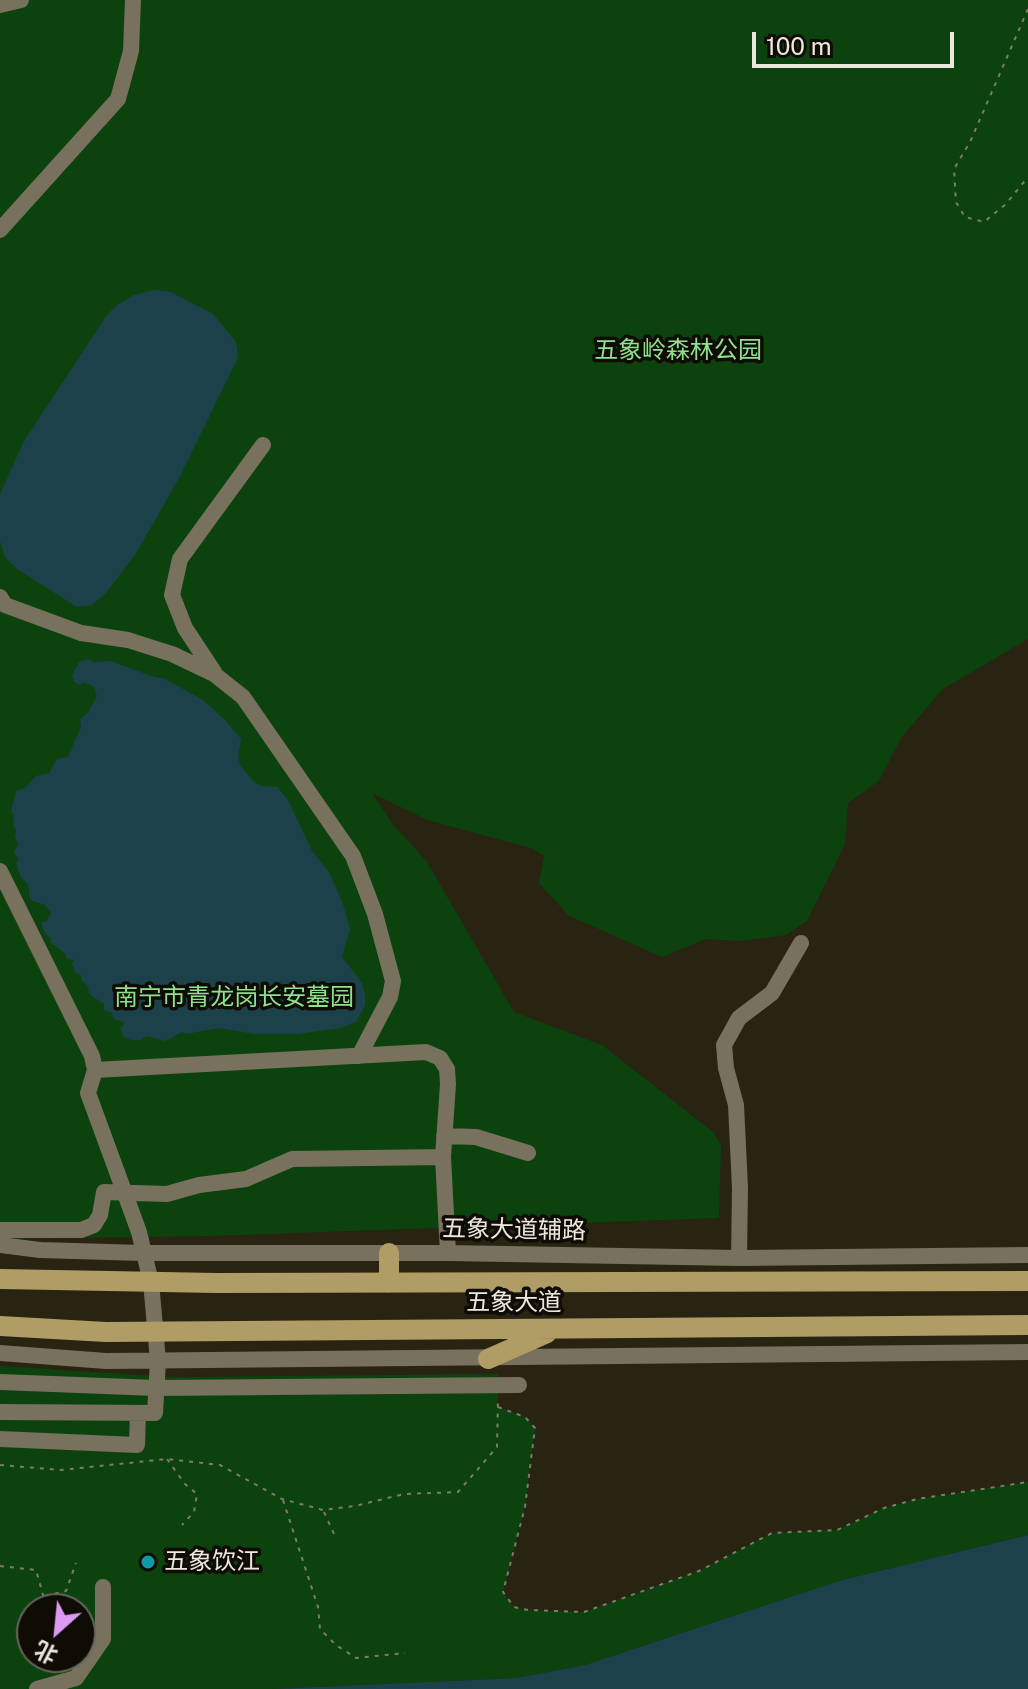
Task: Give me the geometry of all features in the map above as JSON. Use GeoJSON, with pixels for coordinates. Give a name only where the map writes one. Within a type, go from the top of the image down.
{"type":"FeatureCollection","features":[{"type":"Feature","properties":{"kind":"main road"},"geometry":{"type":"LineString","coordinates":[[389,1253],[389,1283]]}},
{"type":"Feature","properties":{"kind":"main road","name":"五象大道"},"geometry":{"type":"LineString","coordinates":[[0,1279],[389,1283],[1028,1281]]}},
{"type":"Feature","properties":{"kind":"main road","name":"五象大道"},"geometry":{"type":"LineString","coordinates":[[0,1326],[106,1332],[1028,1325]]}},
{"type":"Feature","properties":{"kind":"main road"},"geometry":{"type":"LineString","coordinates":[[488,1359],[557,1328]]}},
{"type":"Feature","properties":{"kind":"street"},"geometry":{"type":"LineString","coordinates":[[0,5],[21,0]]}},
{"type":"Feature","properties":{"kind":"street"},"geometry":{"type":"LineString","coordinates":[[0,230],[118,99],[131,51],[133,0]]}},
{"type":"Feature","properties":{"kind":"street"},"geometry":{"type":"LineString","coordinates":[[214,674],[185,628],[172,595],[180,559],[263,445]]}},
{"type":"Feature","properties":{"kind":"street"},"geometry":{"type":"LineString","coordinates":[[0,597],[5,605],[81,633],[128,640],[172,654],[214,674],[243,697],[353,856],[364,881],[393,981],[390,997],[359,1056]]}},
{"type":"Feature","properties":{"kind":"street"},"geometry":{"type":"LineString","coordinates":[[172,654],[185,628]]}},
{"type":"Feature","properties":{"kind":"street"},"geometry":{"type":"LineString","coordinates":[[0,871],[92,1056],[95,1070],[88,1093],[125,1191],[151,1282],[158,1361],[155,1413],[0,1412]]}},
{"type":"Feature","properties":{"kind":"street"},"geometry":{"type":"LineString","coordinates":[[739,1258],[736,1105],[726,1068],[724,1045],[739,1018],[772,993],[801,943]]}},
{"type":"Feature","properties":{"kind":"street"},"geometry":{"type":"LineString","coordinates":[[95,1070],[426,1052],[440,1058],[447,1069],[448,1084],[443,1157],[448,1253]]}},
{"type":"Feature","properties":{"kind":"street"},"geometry":{"type":"LineString","coordinates":[[444,1136],[476,1137],[528,1153]]}},
{"type":"Feature","properties":{"kind":"street"},"geometry":{"type":"LineString","coordinates":[[0,1230],[81,1230],[94,1225],[100,1215],[104,1192],[167,1194],[199,1185],[246,1179],[292,1159],[443,1157]]}},
{"type":"Feature","properties":{"kind":"street"},"geometry":{"type":"LineString","coordinates":[[0,1218],[27,1232]]}},
{"type":"Feature","properties":{"kind":"street","name":"五象大道辅路"},"geometry":{"type":"LineString","coordinates":[[0,1245],[40,1250],[143,1253],[448,1253],[739,1258],[1028,1255]]}},
{"type":"Feature","properties":{"kind":"street"},"geometry":{"type":"LineString","coordinates":[[0,1353],[106,1361],[158,1361],[1028,1352]]}},
{"type":"Feature","properties":{"kind":"street"},"geometry":{"type":"LineString","coordinates":[[0,1382],[156,1388],[519,1385]]}},
{"type":"Feature","properties":{"kind":"street"},"geometry":{"type":"LineString","coordinates":[[0,1439],[137,1445],[138,1413]]}},
{"type":"Feature","properties":{"kind":"street"},"geometry":{"type":"LineString","coordinates":[[37,1689],[76,1678],[103,1639],[103,1587]]}},
{"type":"Feature","properties":{"kind":"path"},"geometry":{"type":"LineString","coordinates":[[1028,9],[970,142],[954,169],[956,202],[965,217],[984,222],[1006,204],[1028,177]]}},
{"type":"Feature","properties":{"kind":"path"},"geometry":{"type":"LineString","coordinates":[[0,1465],[61,1470],[167,1459],[220,1465],[282,1499],[323,1510],[404,1494],[458,1492],[497,1447],[498,1407],[525,1417],[535,1428],[525,1507],[503,1592],[514,1607],[584,1612],[699,1571],[772,1533],[837,1530],[884,1508],[917,1499],[1028,1482]]}},
{"type":"Feature","properties":{"kind":"path"},"geometry":{"type":"LineString","coordinates":[[167,1459],[185,1484],[197,1494],[194,1512],[182,1525]]}},
{"type":"Feature","properties":{"kind":"path"},"geometry":{"type":"LineString","coordinates":[[282,1499],[318,1607],[320,1629],[336,1645],[356,1658],[405,1653]]}},
{"type":"Feature","properties":{"kind":"path"},"geometry":{"type":"LineString","coordinates":[[323,1510],[335,1536]]}},
{"type":"Feature","properties":{"kind":"path"},"geometry":{"type":"LineString","coordinates":[[59,1593],[66,1591],[76,1563]]}},
{"type":"Feature","properties":{"kind":"path"},"geometry":{"type":"LineString","coordinates":[[0,1566],[36,1570],[43,1593]]}},
{"type":"Feature","properties":{"kind":"green space"},"geometry":{"type":"Polygon","coordinates":[[[0,0],[1028,0],[1028,639],[943,689],[901,738],[879,781],[848,803],[845,844],[807,921],[786,935],[740,941],[706,939],[662,957],[569,916],[539,883],[544,856],[531,848],[427,820],[372,793],[392,823],[427,862],[514,1012],[602,1045],[713,1132],[721,1145],[719,1218],[210,1236],[0,1239],[0,0]]]}},
{"type":"Feature","properties":{"kind":"green space"},"geometry":{"type":"Polygon","coordinates":[[[0,1366],[170,1377],[498,1374],[498,1407],[525,1417],[535,1428],[525,1507],[503,1592],[514,1607],[528,1610],[584,1612],[699,1571],[772,1533],[837,1530],[884,1508],[917,1499],[1028,1482],[1028,1535],[842,1580],[585,1665],[518,1678],[272,1689],[0,1689],[0,1366]]]}},
{"type":"Feature","properties":{"kind":"water"},"geometry":{"type":"Polygon","coordinates":[[[154,290],[171,292],[213,314],[236,342],[238,358],[179,478],[137,552],[106,593],[92,605],[77,607],[17,569],[5,557],[0,541],[0,494],[24,441],[107,315],[134,295],[154,290]]]}},
{"type":"Feature","properties":{"kind":"water"},"geometry":{"type":"Polygon","coordinates":[[[88,659],[94,662],[111,661],[165,679],[203,700],[241,739],[238,758],[253,781],[262,786],[277,787],[288,800],[312,851],[329,872],[343,904],[350,929],[342,957],[362,983],[365,995],[365,1005],[356,1022],[340,1028],[298,1034],[254,1034],[219,1028],[186,1034],[182,1032],[165,1041],[146,1036],[141,1040],[131,1040],[123,1036],[120,1027],[124,1022],[114,1019],[112,1013],[104,1010],[104,1004],[89,994],[81,975],[75,972],[74,960],[67,959],[65,953],[51,943],[41,923],[47,921],[51,913],[45,905],[30,900],[28,884],[21,878],[16,863],[18,859],[14,852],[18,844],[11,811],[16,791],[25,788],[36,776],[49,773],[57,759],[68,757],[81,727],[80,719],[88,713],[97,696],[94,687],[84,682],[80,685],[74,682],[72,675],[79,662],[88,659]]]}},
{"type":"Feature","properties":{"kind":"water"},"geometry":{"type":"Polygon","coordinates":[[[1028,1535],[1028,1689],[272,1689],[517,1678],[585,1665],[842,1580],[1028,1535]]]}},
{"type":"Feature","properties":{"kind":"place","name":"五象饮江"},"geometry":{"type":"Point","coordinates":[148,1562]}},
{"type":"Feature","properties":{"kind":"park label","name":"五象岭森林公园"},"geometry":{"type":"Point","coordinates":[678,351]}},
{"type":"Feature","properties":{"kind":"park label","name":"南宁市青龙岗长安墓园"},"geometry":{"type":"Point","coordinates":[234,998]}}]}
